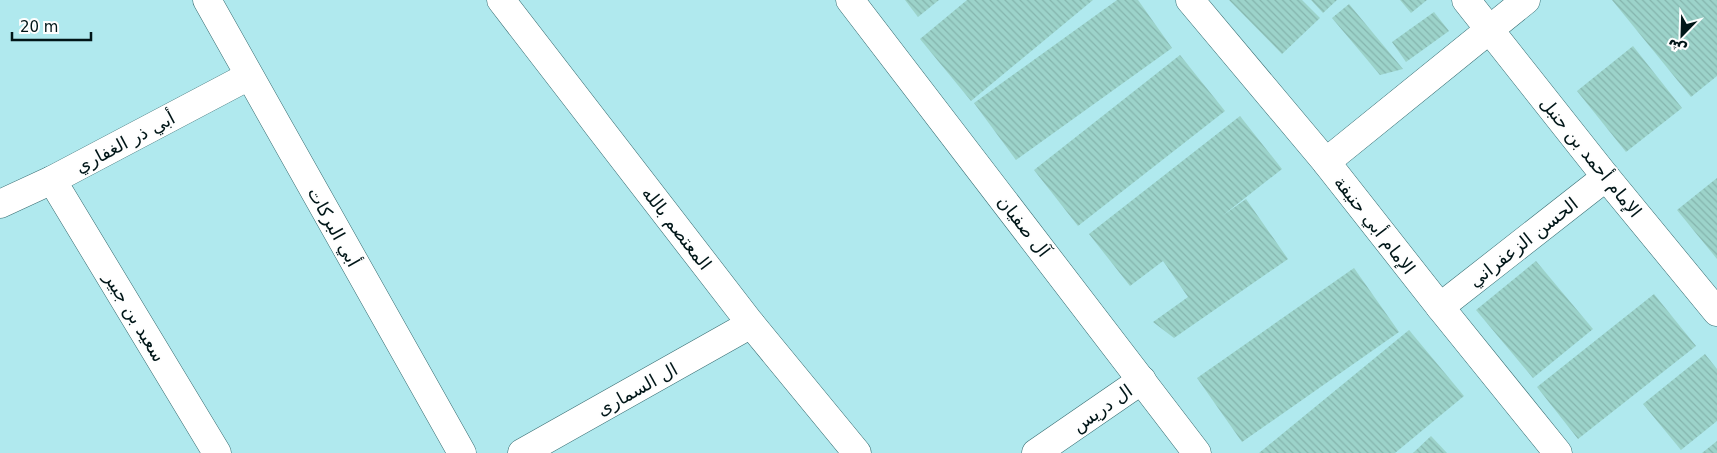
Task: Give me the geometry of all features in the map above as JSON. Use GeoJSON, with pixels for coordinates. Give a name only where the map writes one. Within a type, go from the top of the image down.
{"type":"FeatureCollection","features":[{"type":"Feature","properties":{"kind":"street","name":"أبي البركات"},"geometry":{"type":"LineString","coordinates":[[207,0],[462,453]]}},
{"type":"Feature","properties":{"kind":"street","name":"المعتصم بالله"},"geometry":{"type":"LineString","coordinates":[[501,0],[751,324],[857,453]]}},
{"type":"Feature","properties":{"kind":"street","name":"آل صفيان"},"geometry":{"type":"LineString","coordinates":[[850,0],[1197,453]]}},
{"type":"Feature","properties":{"kind":"street","name":"الإمام أبي حنيفة"},"geometry":{"type":"LineString","coordinates":[[1190,0],[1326,162],[1440,308],[1558,453]]}},
{"type":"Feature","properties":{"kind":"street","name":"الإمام أحمد بن حنبل"},"geometry":{"type":"LineString","coordinates":[[1466,0],[1606,177],[1717,310]]}},
{"type":"Feature","properties":{"kind":"street"},"geometry":{"type":"LineString","coordinates":[[1326,162],[1526,0]]}},
{"type":"Feature","properties":{"kind":"street","name":"أبي ذر الغفاري"},"geometry":{"type":"LineString","coordinates":[[0,204],[52,180],[249,76]]}},
{"type":"Feature","properties":{"kind":"street","name":"الحسن الزعفراني"},"geometry":{"type":"LineString","coordinates":[[1440,308],[1606,177]]}},
{"type":"Feature","properties":{"kind":"street","name":"سعيد بن جبير"},"geometry":{"type":"LineString","coordinates":[[52,180],[217,453]]}},
{"type":"Feature","properties":{"kind":"street","name":"ال السمارى"},"geometry":{"type":"LineString","coordinates":[[522,453],[751,324]]}},
{"type":"Feature","properties":{"kind":"street","name":"ال دريس"},"geometry":{"type":"LineString","coordinates":[[1036,453],[1142,380]]}},
{"type":"Feature","properties":{"kind":"building"},"geometry":{"type":"Polygon","coordinates":[[[905,0],[939,0],[918,17],[905,0]]]}},
{"type":"Feature","properties":{"kind":"building"},"geometry":{"type":"Polygon","coordinates":[[[967,0],[1093,0],[971,101],[920,39],[967,0]]]}},
{"type":"Feature","properties":{"kind":"building"},"geometry":{"type":"Polygon","coordinates":[[[1117,0],[1138,0],[1172,48],[1016,160],[974,103],[1117,0]]]}},
{"type":"Feature","properties":{"kind":"building"},"geometry":{"type":"Polygon","coordinates":[[[1229,0],[1302,0],[1320,18],[1282,54],[1229,0]]]}},
{"type":"Feature","properties":{"kind":"building"},"geometry":{"type":"Polygon","coordinates":[[[1311,0],[1337,0],[1323,13],[1311,0]]]}},
{"type":"Feature","properties":{"kind":"building"},"geometry":{"type":"Polygon","coordinates":[[[1400,0],[1427,0],[1411,13],[1400,0]]]}},
{"type":"Feature","properties":{"kind":"building"},"geometry":{"type":"Polygon","coordinates":[[[1612,0],[1717,0],[1717,76],[1691,97],[1612,0]]]}},
{"type":"Feature","properties":{"kind":"building"},"geometry":{"type":"Polygon","coordinates":[[[1349,4],[1403,69],[1380,75],[1332,18],[1349,4]]]}},
{"type":"Feature","properties":{"kind":"building"},"geometry":{"type":"Polygon","coordinates":[[[1434,12],[1449,31],[1406,62],[1392,42],[1434,12]]]}},
{"type":"Feature","properties":{"kind":"building"},"geometry":{"type":"Polygon","coordinates":[[[1633,46],[1682,108],[1626,152],[1577,91],[1633,46]]]}},
{"type":"Feature","properties":{"kind":"building"},"geometry":{"type":"Polygon","coordinates":[[[1180,55],[1225,111],[1078,226],[1034,170],[1180,55]]]}},
{"type":"Feature","properties":{"kind":"building"},"geometry":{"type":"Polygon","coordinates":[[[1240,116],[1282,169],[1222,216],[1246,199],[1288,259],[1174,338],[1153,322],[1188,297],[1163,261],[1130,286],[1089,234],[1240,116]]]}},
{"type":"Feature","properties":{"kind":"building"},"geometry":{"type":"Polygon","coordinates":[[[1717,178],[1717,259],[1677,210],[1717,178]]]}},
{"type":"Feature","properties":{"kind":"building"},"geometry":{"type":"Polygon","coordinates":[[[1536,261],[1593,329],[1533,378],[1476,310],[1536,261]]]}},
{"type":"Feature","properties":{"kind":"building"},"geometry":{"type":"Polygon","coordinates":[[[1354,268],[1399,332],[1242,442],[1197,378],[1354,268]]]}},
{"type":"Feature","properties":{"kind":"building"},"geometry":{"type":"Polygon","coordinates":[[[1654,294],[1696,346],[1578,439],[1537,387],[1654,294]]]}},
{"type":"Feature","properties":{"kind":"building"},"geometry":{"type":"Polygon","coordinates":[[[1409,330],[1464,396],[1395,453],[1259,453],[1409,330]]]}},
{"type":"Feature","properties":{"kind":"building"},"geometry":{"type":"Polygon","coordinates":[[[1705,354],[1717,369],[1717,421],[1681,450],[1643,404],[1705,354]]]}},
{"type":"Feature","properties":{"kind":"building"},"geometry":{"type":"Polygon","coordinates":[[[1431,436],[1447,453],[1413,453],[1431,436]]]}},
{"type":"Feature","properties":{"kind":"building"},"geometry":{"type":"Polygon","coordinates":[[[1717,441],[1717,453],[1702,453],[1717,441]]]}}]}
